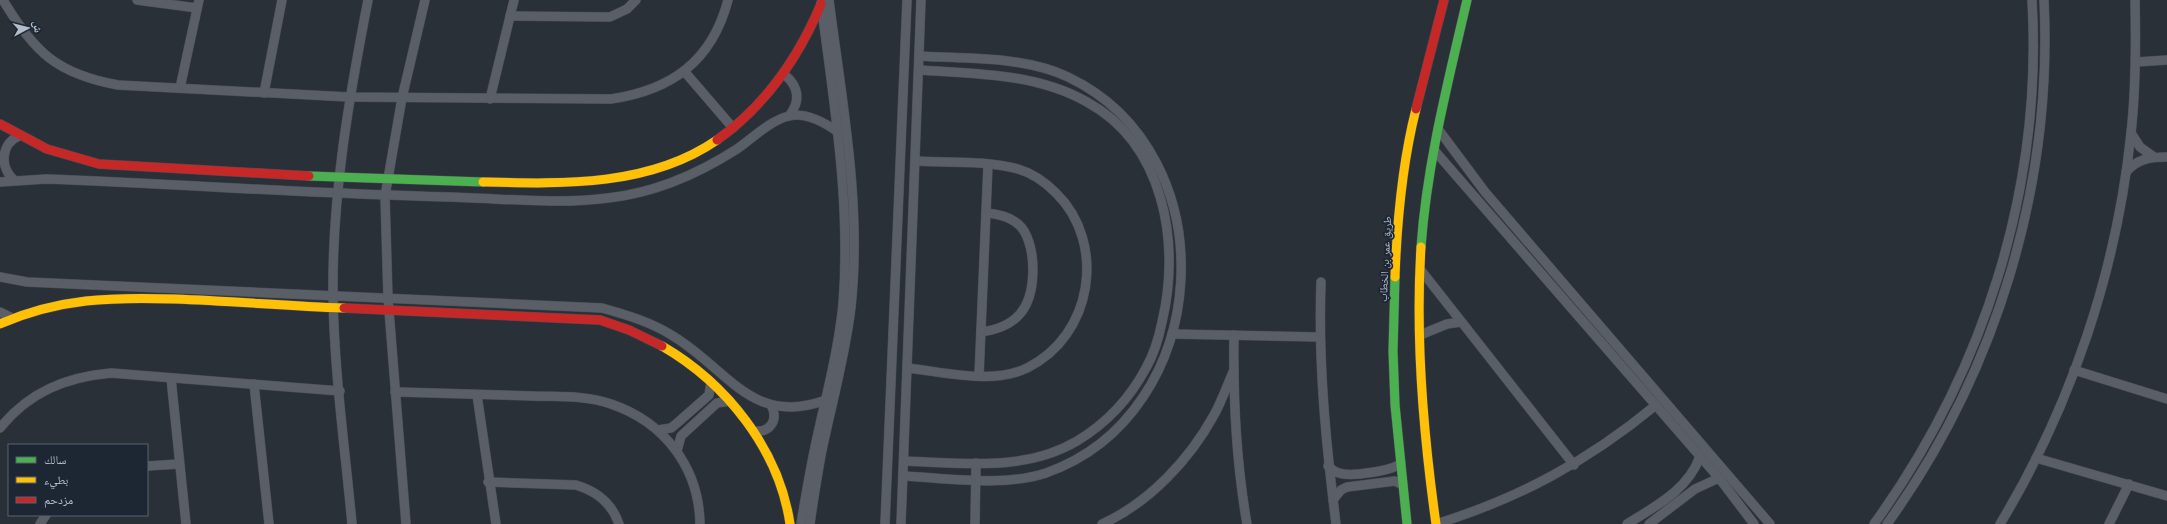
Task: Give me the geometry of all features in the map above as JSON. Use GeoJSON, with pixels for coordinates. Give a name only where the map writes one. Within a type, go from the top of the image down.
{"type":"FeatureCollection","features":[{"type":"Feature","properties":{"kind":"street"},"geometry":{"type":"LineString","coordinates":[[3,0],[30,41],[49,58],[70,72],[93,80],[118,85],[264,93],[349,97],[490,99],[618,98],[647,92],[673,79],[684,71],[710,42],[719,28],[728,0]]}},
{"type":"Feature","properties":{"kind":"street"},"geometry":{"type":"LineString","coordinates":[[137,0],[198,4],[180,88]]}},
{"type":"Feature","properties":{"kind":"street"},"geometry":{"type":"LineString","coordinates":[[264,93],[282,0]]}},
{"type":"Feature","properties":{"kind":"street"},"geometry":{"type":"LineString","coordinates":[[352,524],[333,295],[338,177],[349,97],[368,0]]}},
{"type":"Feature","properties":{"kind":"street"},"geometry":{"type":"LineString","coordinates":[[406,524],[388,298],[385,196],[402,98],[425,0]]}},
{"type":"Feature","properties":{"kind":"street"},"geometry":{"type":"LineString","coordinates":[[490,99],[514,0]]}},
{"type":"Feature","properties":{"kind":"street"},"geometry":{"type":"LineString","coordinates":[[510,16],[610,17],[627,9],[636,0]]}},
{"type":"Feature","properties":{"kind":"street"},"geometry":{"type":"LineString","coordinates":[[885,524],[907,0]]}},
{"type":"Feature","properties":{"kind":"street"},"geometry":{"type":"LineString","coordinates":[[901,524],[921,0]]}},
{"type":"Feature","properties":{"kind":"street","name":"طريق عمر بن الخطاب"},"geometry":{"type":"LineString","coordinates":[[1407,524],[1393,352],[1397,231],[1406,149],[1444,0]]}},
{"type":"Feature","properties":{"kind":"street"},"geometry":{"type":"LineString","coordinates":[[1467,0],[1434,150],[1423,229],[1420,269],[1420,335],[1424,430],[1436,524],[1500,502],[1574,465],[1619,434],[1656,405]]}},
{"type":"Feature","properties":{"kind":"street"},"geometry":{"type":"LineString","coordinates":[[1874,524],[1908,476],[1928,441],[1962,373],[1994,294],[2017,210],[2025,166],[2034,77],[2032,0]]}},
{"type":"Feature","properties":{"kind":"street"},"geometry":{"type":"LineString","coordinates":[[1887,524],[1920,476],[1958,406],[1983,350],[2016,257],[2030,192],[2040,125],[2045,54],[2044,0]]}},
{"type":"Feature","properties":{"kind":"street"},"geometry":{"type":"LineString","coordinates":[[2000,524],[2036,458],[2074,370],[2110,256],[2126,172],[2131,133],[2136,62],[2135,0]]}},
{"type":"Feature","properties":{"kind":"street"},"geometry":{"type":"LineString","coordinates":[[0,124],[50,152],[98,164],[338,177],[562,182],[605,181],[647,172],[687,157],[733,128],[757,108],[785,75],[800,53],[824,1]]}},
{"type":"Feature","properties":{"kind":"street"},"geometry":{"type":"LineString","coordinates":[[801,524],[814,452],[834,363],[842,306],[846,247],[844,189],[824,1]]}},
{"type":"Feature","properties":{"kind":"street"},"geometry":{"type":"LineString","coordinates":[[810,524],[822,454],[842,365],[851,307],[854,248],[852,188],[824,1]]}},
{"type":"Feature","properties":{"kind":"street"},"geometry":{"type":"LineString","coordinates":[[903,476],[975,480],[1009,480],[1045,473],[1073,461],[1101,445],[1125,423],[1145,396],[1161,366],[1172,334],[1178,300],[1181,265],[1179,230],[1172,197],[1160,166],[1143,138],[1122,113],[1096,92],[1067,76],[1036,66],[1003,61],[919,56]]}},
{"type":"Feature","properties":{"kind":"street"},"geometry":{"type":"LineString","coordinates":[[2136,62],[2167,60]]}},
{"type":"Feature","properties":{"kind":"street"},"geometry":{"type":"LineString","coordinates":[[904,461],[1011,463],[1051,453],[1076,442],[1105,421],[1129,396],[1147,366],[1159,334],[1167,300],[1170,264],[1162,199],[1150,171],[1138,151],[1114,121],[1090,103],[1062,89],[1033,80],[919,70]]}},
{"type":"Feature","properties":{"kind":"street"},"geometry":{"type":"LineString","coordinates":[[684,71],[733,128]]}},
{"type":"Feature","properties":{"kind":"street"},"geometry":{"type":"LineString","coordinates":[[785,75],[795,87],[797,94],[797,102],[789,116]]}},
{"type":"Feature","properties":{"kind":"street"},"geometry":{"type":"LineString","coordinates":[[0,182],[14,180],[96,181],[385,196],[554,200],[608,198],[653,189],[697,172],[737,149],[772,124],[789,116],[808,116],[825,123],[838,132]]}},
{"type":"Feature","properties":{"kind":"street"},"geometry":{"type":"LineString","coordinates":[[1438,129],[1484,192],[1770,524]]}},
{"type":"Feature","properties":{"kind":"street"},"geometry":{"type":"LineString","coordinates":[[2131,133],[2140,147],[2154,157]]}},
{"type":"Feature","properties":{"kind":"street"},"geometry":{"type":"LineString","coordinates":[[14,180],[3,170],[0,156],[6,143],[19,136]]}},
{"type":"Feature","properties":{"kind":"street"},"geometry":{"type":"LineString","coordinates":[[1434,150],[1720,478],[1754,524]]}},
{"type":"Feature","properties":{"kind":"street"},"geometry":{"type":"LineString","coordinates":[[2126,172],[2138,162],[2154,157],[2167,157]]}},
{"type":"Feature","properties":{"kind":"street"},"geometry":{"type":"LineString","coordinates":[[907,368],[980,376],[1003,375],[1026,368],[1047,356],[1064,338],[1076,318],[1085,294],[1087,264],[1082,233],[1068,205],[1046,183],[1018,169],[988,165],[915,161]]}},
{"type":"Feature","properties":{"kind":"street"},"geometry":{"type":"LineString","coordinates":[[980,376],[988,165]]}},
{"type":"Feature","properties":{"kind":"street"},"geometry":{"type":"LineString","coordinates":[[981,332],[996,330],[1009,324],[1020,314],[1027,300],[1033,272],[1029,242],[1022,228],[1013,220],[1000,214],[986,213]]}},
{"type":"Feature","properties":{"kind":"street"},"geometry":{"type":"LineString","coordinates":[[1420,269],[1574,465]]}},
{"type":"Feature","properties":{"kind":"street"},"geometry":{"type":"LineString","coordinates":[[1,279],[120,286],[602,308],[638,319],[672,335],[704,357],[731,382],[753,398],[772,406],[791,408],[810,406],[826,400]]}},
{"type":"Feature","properties":{"kind":"street"},"geometry":{"type":"LineString","coordinates":[[1321,282],[1319,337],[1324,431],[1336,524]]}},
{"type":"Feature","properties":{"kind":"street"},"geometry":{"type":"LineString","coordinates":[[0,324],[32,309],[53,304],[109,297],[209,300],[334,308],[600,320],[634,332],[667,348],[697,368],[730,401],[754,431],[776,474],[790,524]]}},
{"type":"Feature","properties":{"kind":"street"},"geometry":{"type":"LineString","coordinates":[[0,312],[12,318]]}},
{"type":"Feature","properties":{"kind":"street"},"geometry":{"type":"LineString","coordinates":[[1420,335],[1447,324],[1461,322]]}},
{"type":"Feature","properties":{"kind":"street"},"geometry":{"type":"LineString","coordinates":[[1172,334],[1319,337]]}},
{"type":"Feature","properties":{"kind":"street"},"geometry":{"type":"LineString","coordinates":[[1234,335],[1235,430],[1240,487],[1247,524]]}},
{"type":"Feature","properties":{"kind":"street"},"geometry":{"type":"LineString","coordinates":[[1102,524],[1114,519],[1154,490],[1187,455],[1214,414],[1234,370]]}},
{"type":"Feature","properties":{"kind":"street"},"geometry":{"type":"LineString","coordinates":[[2074,370],[2167,399]]}},
{"type":"Feature","properties":{"kind":"street"},"geometry":{"type":"LineString","coordinates":[[0,428],[23,404],[42,391],[64,381],[88,375],[111,373],[340,391]]}},
{"type":"Feature","properties":{"kind":"street"},"geometry":{"type":"LineString","coordinates":[[171,378],[186,524]]}},
{"type":"Feature","properties":{"kind":"street"},"geometry":{"type":"LineString","coordinates":[[658,430],[671,428],[709,395],[711,382]]}},
{"type":"Feature","properties":{"kind":"street"},"geometry":{"type":"LineString","coordinates":[[254,384],[269,524]]}},
{"type":"Feature","properties":{"kind":"street"},"geometry":{"type":"LineString","coordinates":[[395,392],[576,398],[609,403],[635,414],[658,430],[677,451],[691,475],[700,505],[700,524]]}},
{"type":"Feature","properties":{"kind":"street"},"geometry":{"type":"LineString","coordinates":[[477,395],[488,482],[496,524]]}},
{"type":"Feature","properties":{"kind":"street"},"geometry":{"type":"LineString","coordinates":[[677,451],[679,440],[685,432],[717,403],[730,401]]}},
{"type":"Feature","properties":{"kind":"street"},"geometry":{"type":"LineString","coordinates":[[754,431],[764,431],[772,425],[775,415],[772,406]]}},
{"type":"Feature","properties":{"kind":"street"},"geometry":{"type":"LineString","coordinates":[[1628,524],[1661,502],[1689,480],[1696,468],[1700,456]]}},
{"type":"Feature","properties":{"kind":"street"},"geometry":{"type":"LineString","coordinates":[[2036,458],[2167,496]]}},
{"type":"Feature","properties":{"kind":"street"},"geometry":{"type":"LineString","coordinates":[[975,524],[976,463]]}},
{"type":"Feature","properties":{"kind":"street"},"geometry":{"type":"LineString","coordinates":[[1328,466],[1339,474],[1346,474],[1389,469],[1401,463]]}},
{"type":"Feature","properties":{"kind":"street"},"geometry":{"type":"LineString","coordinates":[[148,466],[179,464]]}},
{"type":"Feature","properties":{"kind":"street"},"geometry":{"type":"LineString","coordinates":[[1649,524],[1695,489],[1720,478]]}},
{"type":"Feature","properties":{"kind":"street"},"geometry":{"type":"LineString","coordinates":[[1333,500],[1341,490],[1347,487],[1395,481],[1403,485]]}},
{"type":"Feature","properties":{"kind":"street"},"geometry":{"type":"LineString","coordinates":[[488,482],[582,487],[597,494],[606,502],[619,524]]}},
{"type":"Feature","properties":{"kind":"street"},"geometry":{"type":"LineString","coordinates":[[2109,524],[2129,484]]}},
{"type":"Feature","properties":{"kind":"traffic: fast"},"geometry":{"type":"LineString","coordinates":[[1421,247],[1433,154],[1467,0]]}},
{"type":"Feature","properties":{"kind":"traffic: fast"},"geometry":{"type":"LineString","coordinates":[[309,176],[483,182]]}},
{"type":"Feature","properties":{"kind":"traffic: fast"},"geometry":{"type":"LineString","coordinates":[[1395,277],[1393,351],[1395,405],[1407,524]]}},
{"type":"Feature","properties":{"kind":"traffic: slow"},"geometry":{"type":"LineString","coordinates":[[1395,277],[1401,192],[1407,150],[1416,109]]}},
{"type":"Feature","properties":{"kind":"traffic: slow"},"geometry":{"type":"LineString","coordinates":[[483,182],[574,182],[634,174],[663,167],[691,155],[717,140]]}},
{"type":"Feature","properties":{"kind":"traffic: slow"},"geometry":{"type":"LineString","coordinates":[[1421,247],[1419,282],[1421,386],[1427,455],[1436,524]]}},
{"type":"Feature","properties":{"kind":"traffic: slow"},"geometry":{"type":"LineString","coordinates":[[0,324],[22,315],[65,304],[129,298],[344,308]]}},
{"type":"Feature","properties":{"kind":"traffic: slow"},"geometry":{"type":"LineString","coordinates":[[662,346],[685,361],[707,379],[728,399],[746,421],[762,444],[774,470],[784,496],[790,524]]}},
{"type":"Feature","properties":{"kind":"traffic: jam"},"geometry":{"type":"LineString","coordinates":[[1416,109],[1444,0]]}},
{"type":"Feature","properties":{"kind":"traffic: jam"},"geometry":{"type":"LineString","coordinates":[[717,140],[751,112],[779,80],[802,44],[821,4]]}},
{"type":"Feature","properties":{"kind":"traffic: jam"},"geometry":{"type":"LineString","coordinates":[[0,124],[47,149],[99,164],[309,176]]}},
{"type":"Feature","properties":{"kind":"traffic: jam"},"geometry":{"type":"LineString","coordinates":[[344,308],[600,320],[629,330],[662,346]]}}]}
